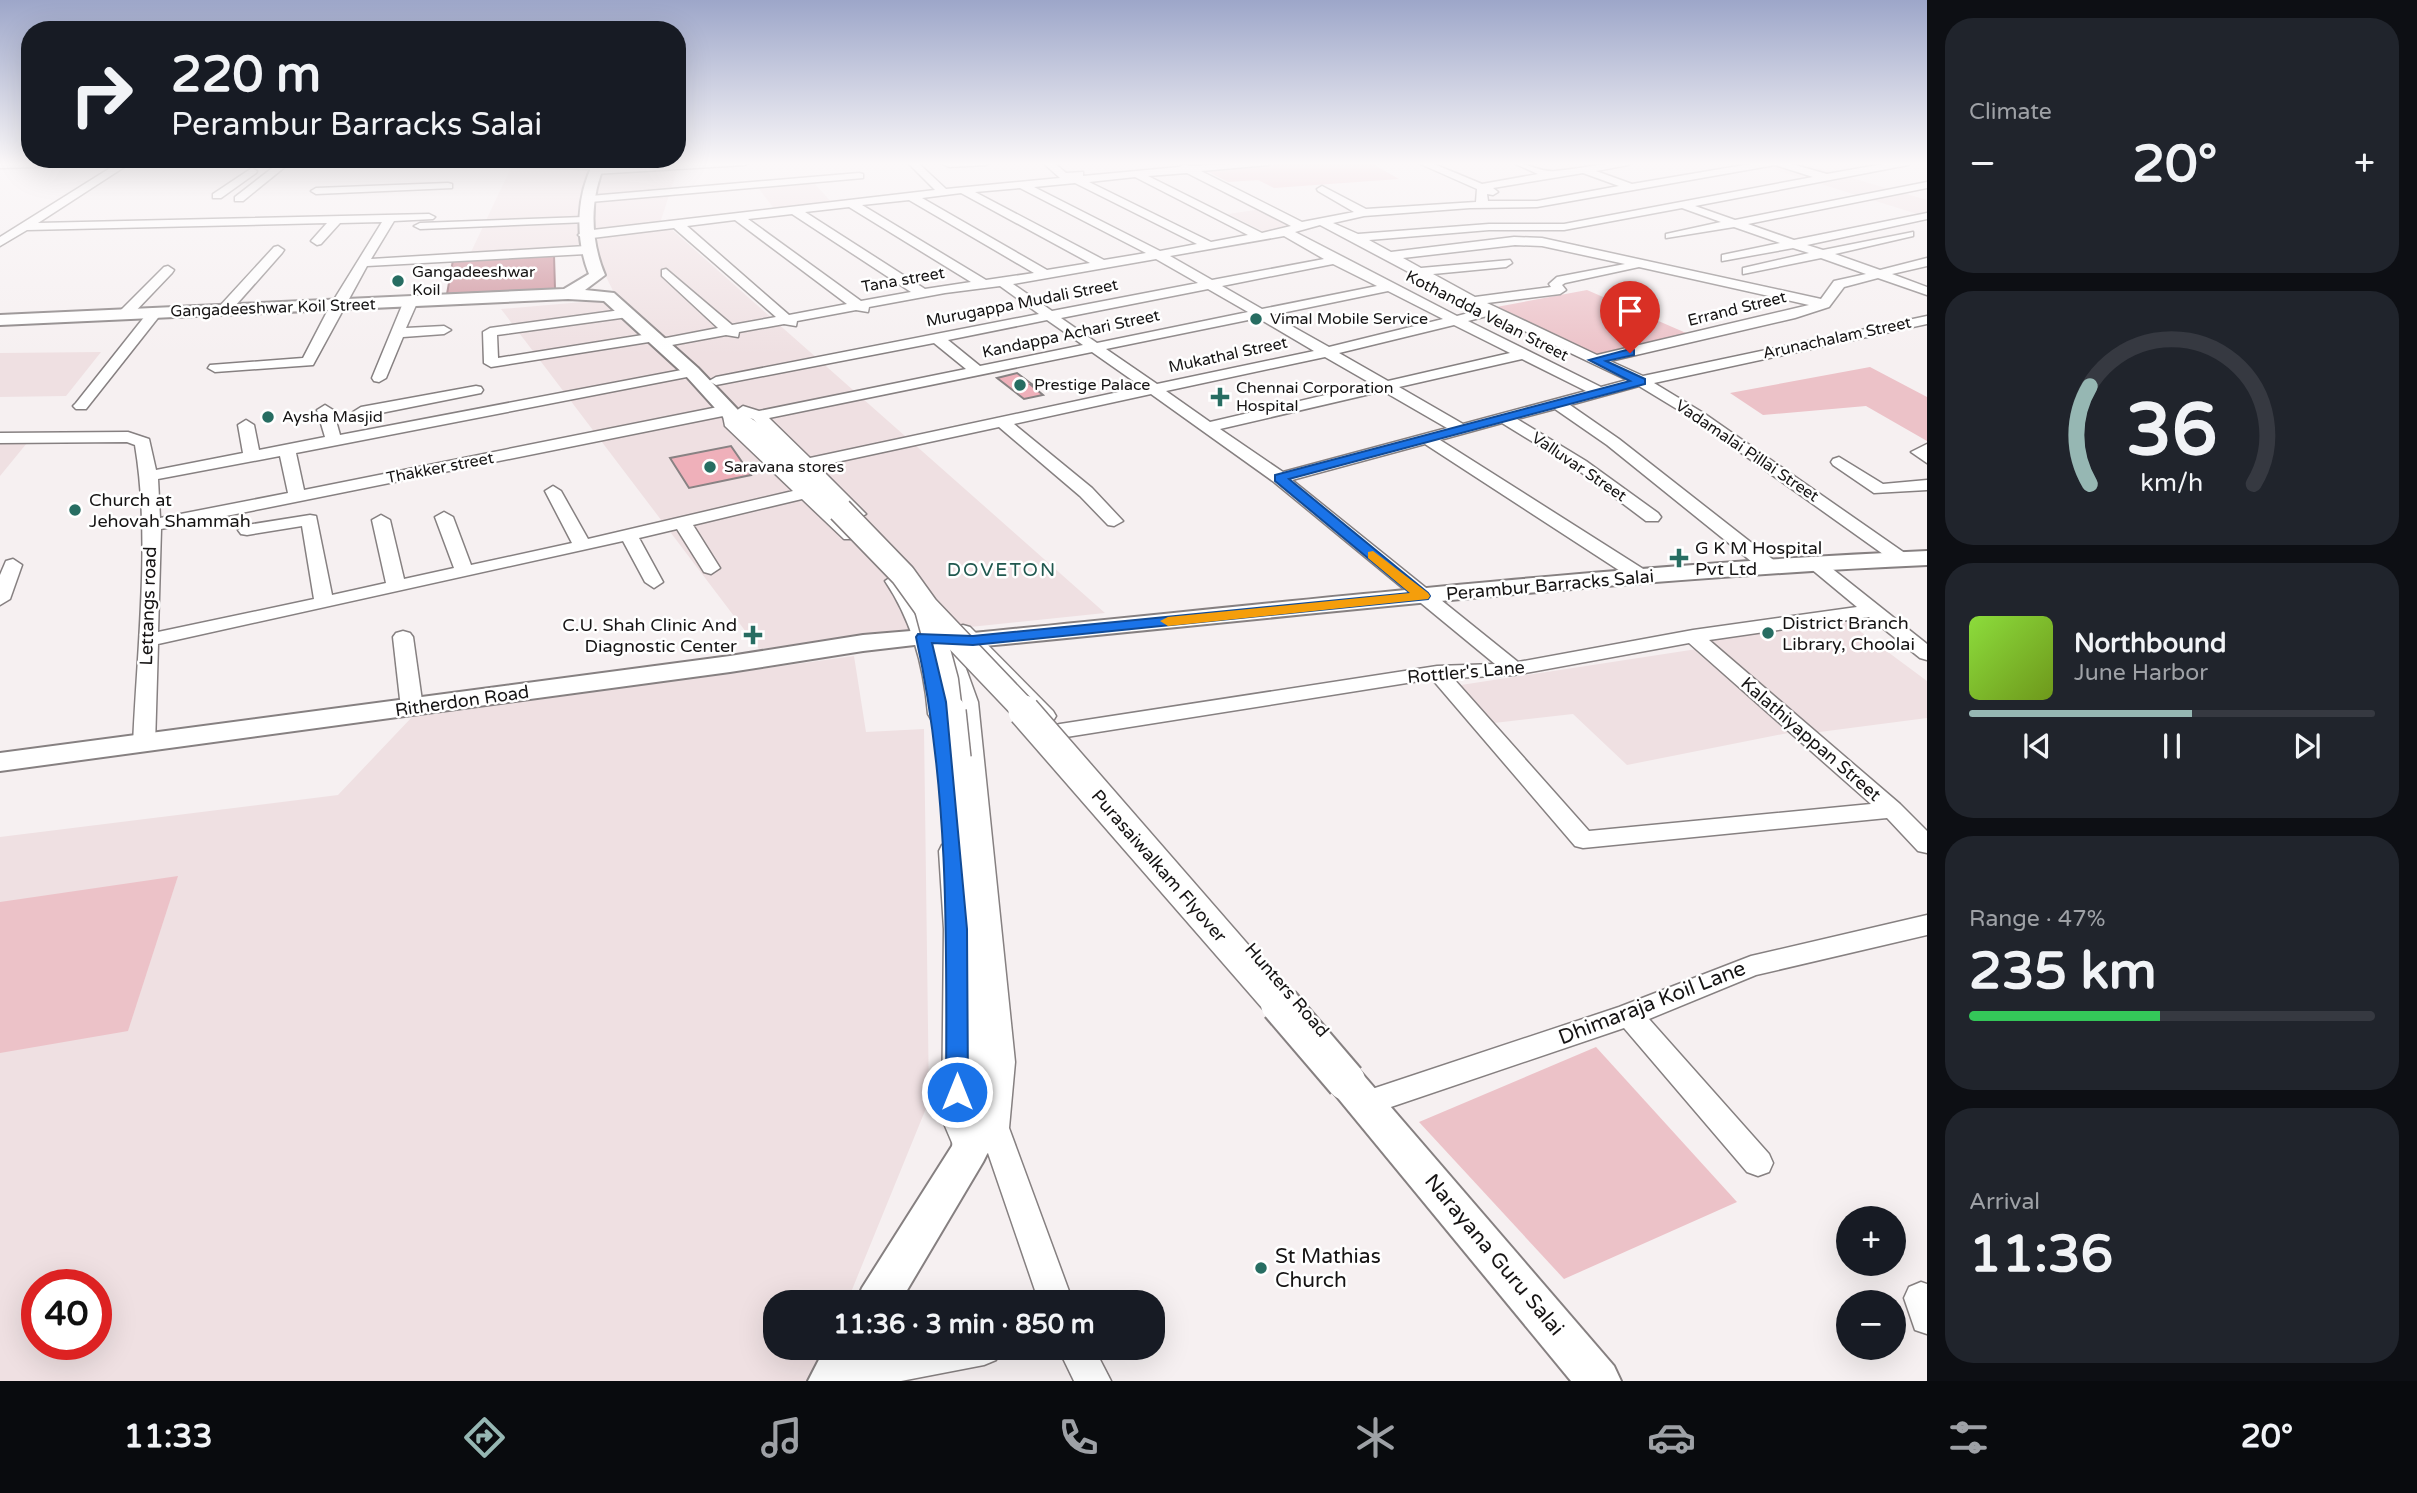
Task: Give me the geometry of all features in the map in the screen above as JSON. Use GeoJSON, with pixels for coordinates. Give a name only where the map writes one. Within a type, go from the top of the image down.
{"type":"FeatureCollection","features":[{"type":"Feature","properties":{"kind":"main road"},"geometry":{"type":"LineString","coordinates":[[586,226],[585,235],[597,275],[667,341],[716,381],[742,416]]}},
{"type":"Feature","properties":{"kind":"main road"},"geometry":{"type":"LineString","coordinates":[[568,294],[597,275]]}},
{"type":"Feature","properties":{"kind":"main road","name":"Gangadeeshwar Koil Street"},"geometry":{"type":"LineString","coordinates":[[0,320],[602,293],[667,341]]}},
{"type":"Feature","properties":{"kind":"main road"},"geometry":{"type":"LineString","coordinates":[[667,341],[692,372],[742,416]]}},
{"type":"Feature","properties":{"kind":"main road","name":"Purasaiwalkam Flyover"},"geometry":{"type":"LineString","coordinates":[[742,416],[903,575],[926,607],[997,679],[1346,1081],[1385,1113]]}},
{"type":"Feature","properties":{"kind":"main road","name":"Perambur Barracks Salai"},"geometry":{"type":"LineString","coordinates":[[949,640],[1642,576],[1813,562],[1927,558]]}},
{"type":"Feature","properties":{"kind":"main road","name":"Purasaiwalkam Flyover"},"geometry":{"type":"LineString","coordinates":[[926,607],[946,680],[971,898],[981,1126]]}},
{"type":"Feature","properties":{"kind":"main road","name":"Ritherdon Road"},"geometry":{"type":"LineString","coordinates":[[0,762],[144,745],[730,664],[863,643],[949,640]]}},
{"type":"Feature","properties":{"kind":"main road","name":"Narayana Guru Salai"},"geometry":{"type":"LineString","coordinates":[[1385,1113],[1600,1381]]}},
{"type":"Feature","properties":{"kind":"main road"},"geometry":{"type":"LineString","coordinates":[[884,1290],[981,1126]]}},
{"type":"Feature","properties":{"kind":"street"},"geometry":{"type":"LineString","coordinates":[[0,242],[27,227],[34,226]]}},
{"type":"Feature","properties":{"kind":"street"},"geometry":{"type":"LineString","coordinates":[[317,242],[331,226]]}},
{"type":"Feature","properties":{"kind":"street"},"geometry":{"type":"LineString","coordinates":[[215,368],[308,362],[337,306],[385,226]]}},
{"type":"Feature","properties":{"kind":"street"},"geometry":{"type":"LineString","coordinates":[[428,226],[585,235]]}},
{"type":"Feature","properties":{"kind":"street"},"geometry":{"type":"LineString","coordinates":[[363,263],[657,226]]}},
{"type":"Feature","properties":{"kind":"street"},"geometry":{"type":"LineString","coordinates":[[680,226],[789,322]]}},
{"type":"Feature","properties":{"kind":"street"},"geometry":{"type":"LineString","coordinates":[[751,226],[860,307]]}},
{"type":"Feature","properties":{"kind":"street"},"geometry":{"type":"LineString","coordinates":[[819,226],[922,293]]}},
{"type":"Feature","properties":{"kind":"street"},"geometry":{"type":"LineString","coordinates":[[889,226],[983,284]]}},
{"type":"Feature","properties":{"kind":"street"},"geometry":{"type":"LineString","coordinates":[[964,226],[1045,274]]}},
{"type":"Feature","properties":{"kind":"street"},"geometry":{"type":"LineString","coordinates":[[1031,226],[1101,264]]}},
{"type":"Feature","properties":{"kind":"street"},"geometry":{"type":"LineString","coordinates":[[1103,226],[1157,254],[1460,429]]}},
{"type":"Feature","properties":{"kind":"street"},"geometry":{"type":"LineString","coordinates":[[1171,226],[1208,245]]}},
{"type":"Feature","properties":{"kind":"street"},"geometry":{"type":"LineString","coordinates":[[1240,226],[1259,236]]}},
{"type":"Feature","properties":{"kind":"street","name":"Tana street"},"geometry":{"type":"LineString","coordinates":[[860,307],[922,293],[1002,282],[1286,232],[1300,226]]}},
{"type":"Feature","properties":{"kind":"street","name":"Vadamalai Pillai Street"},"geometry":{"type":"LineString","coordinates":[[1332,226],[1473,302],[1641,381],[1700,417],[1903,560]]}},
{"type":"Feature","properties":{"kind":"street"},"geometry":{"type":"LineString","coordinates":[[1356,237],[1489,228],[1567,226]]}},
{"type":"Feature","properties":{"kind":"street"},"geometry":{"type":"LineString","coordinates":[[1671,236],[1726,226]]}},
{"type":"Feature","properties":{"kind":"street"},"geometry":{"type":"LineString","coordinates":[[1747,226],[1927,291]]}},
{"type":"Feature","properties":{"kind":"street"},"geometry":{"type":"LineString","coordinates":[[1726,258],[1876,226]]}},
{"type":"Feature","properties":{"kind":"street"},"geometry":{"type":"LineString","coordinates":[[1489,228],[1514,241]]}},
{"type":"Feature","properties":{"kind":"street"},"geometry":{"type":"LineString","coordinates":[[1747,271],[1927,230]]}},
{"type":"Feature","properties":{"kind":"street","name":"Kothandda Velan Street"},"geometry":{"type":"LineString","coordinates":[[1286,232],[1335,260],[1599,392]]}},
{"type":"Feature","properties":{"kind":"street"},"geometry":{"type":"LineString","coordinates":[[1390,256],[1514,241],[1536,241],[1824,304]]}},
{"type":"Feature","properties":{"kind":"street"},"geometry":{"type":"LineString","coordinates":[[223,311],[278,250]]}},
{"type":"Feature","properties":{"kind":"street","name":"Murugappa Mudali Street"},"geometry":{"type":"LineString","coordinates":[[716,381],[1335,260]]}},
{"type":"Feature","properties":{"kind":"street","name":"Errand Street"},"geometry":{"type":"LineString","coordinates":[[1595,360],[1699,337],[1824,304],[1839,284],[1927,262]]}},
{"type":"Feature","properties":{"kind":"street"},"geometry":{"type":"LineString","coordinates":[[1419,272],[1506,263]]}},
{"type":"Feature","properties":{"kind":"street"},"geometry":{"type":"LineString","coordinates":[[1473,302],[1560,290],[1555,284],[1561,279],[1641,264]]}},
{"type":"Feature","properties":{"kind":"street"},"geometry":{"type":"LineString","coordinates":[[124,315],[168,270]]}},
{"type":"Feature","properties":{"kind":"street"},"geometry":{"type":"LineString","coordinates":[[666,273],[731,332]]}},
{"type":"Feature","properties":{"kind":"street"},"geometry":{"type":"LineString","coordinates":[[1002,282],[1280,478],[1514,669]]}},
{"type":"Feature","properties":{"kind":"street","name":"Kandappa Achari Street"},"geometry":{"type":"LineString","coordinates":[[742,416],[1390,287]]}},
{"type":"Feature","properties":{"kind":"street"},"geometry":{"type":"LineString","coordinates":[[628,313],[490,332],[491,363],[731,332],[943,293],[956,288]]}},
{"type":"Feature","properties":{"kind":"street"},"geometry":{"type":"LineString","coordinates":[[379,378],[410,303]]}},
{"type":"Feature","properties":{"kind":"street","name":"Mukathal Street"},"geometry":{"type":"LineString","coordinates":[[805,464],[1327,352],[1493,311]]}},
{"type":"Feature","properties":{"kind":"street"},"geometry":{"type":"LineString","coordinates":[[81,405],[154,314]]}},
{"type":"Feature","properties":{"kind":"street","name":"Arunachalam Street"},"geometry":{"type":"LineString","coordinates":[[1280,478],[1641,381],[1927,320]]}},
{"type":"Feature","properties":{"kind":"street"},"geometry":{"type":"LineString","coordinates":[[1910,323],[1927,330]]}},
{"type":"Feature","properties":{"kind":"street"},"geometry":{"type":"LineString","coordinates":[[398,333],[444,330]]}},
{"type":"Feature","properties":{"kind":"street","name":"Arunachalam Street"},"geometry":{"type":"LineString","coordinates":[[1699,337],[1747,357]]}},
{"type":"Feature","properties":{"kind":"street"},"geometry":{"type":"LineString","coordinates":[[937,338],[977,371]]}},
{"type":"Feature","properties":{"kind":"street"},"geometry":{"type":"LineString","coordinates":[[1207,427],[1524,354]]}},
{"type":"Feature","properties":{"kind":"street"},"geometry":{"type":"LineString","coordinates":[[149,476],[692,372]]}},
{"type":"Feature","properties":{"kind":"street"},"geometry":{"type":"LineString","coordinates":[[361,412],[476,390]]}},
{"type":"Feature","properties":{"kind":"street"},"geometry":{"type":"LineString","coordinates":[[1557,403],[1613,442],[1769,566]]}},
{"type":"Feature","properties":{"kind":"street"},"geometry":{"type":"LineString","coordinates":[[398,405],[406,428]]}},
{"type":"Feature","properties":{"kind":"street"},"geometry":{"type":"LineString","coordinates":[[325,410],[334,441]]}},
{"type":"Feature","properties":{"kind":"street"},"geometry":{"type":"LineString","coordinates":[[742,416],[731,423],[885,571],[907,598],[977,667],[1352,1108],[1385,1113]]}},
{"type":"Feature","properties":{"kind":"street","name":"Hunters Road"},"geometry":{"type":"LineString","coordinates":[[742,416],[805,464],[916,576],[946,615],[949,640],[977,667],[1060,731],[1385,1113]]}},
{"type":"Feature","properties":{"kind":"street","name":"Thakker street"},"geometry":{"type":"LineString","coordinates":[[152,525],[297,496],[742,416]]}},
{"type":"Feature","properties":{"kind":"street","name":"Valluvar Street"},"geometry":{"type":"LineString","coordinates":[[1506,419],[1580,464],[1652,517]]}},
{"type":"Feature","properties":{"kind":"street"},"geometry":{"type":"LineString","coordinates":[[1003,423],[1086,492],[1114,522]]}},
{"type":"Feature","properties":{"kind":"street"},"geometry":{"type":"LineString","coordinates":[[246,425],[252,457]]}},
{"type":"Feature","properties":{"kind":"street","name":"Lettangs road"},"geometry":{"type":"LineString","coordinates":[[0,438],[128,437],[143,442],[149,476],[152,525],[144,745]]}},
{"type":"Feature","properties":{"kind":"street"},"geometry":{"type":"LineString","coordinates":[[1426,438],[1642,576]]}},
{"type":"Feature","properties":{"kind":"street"},"geometry":{"type":"LineString","coordinates":[[1927,449],[1919,452],[1927,458]]}},
{"type":"Feature","properties":{"kind":"street"},"geometry":{"type":"LineString","coordinates":[[287,450],[297,496]]}},
{"type":"Feature","properties":{"kind":"street"},"geometry":{"type":"LineString","coordinates":[[1839,462],[1880,489],[1927,485]]}},
{"type":"Feature","properties":{"kind":"street"},"geometry":{"type":"LineString","coordinates":[[554,491],[583,546]]}},
{"type":"Feature","properties":{"kind":"street"},"geometry":{"type":"LineString","coordinates":[[146,641],[583,546],[806,493]]}},
{"type":"Feature","properties":{"kind":"street"},"geometry":{"type":"LineString","coordinates":[[444,517],[465,572]]}},
{"type":"Feature","properties":{"kind":"street"},"geometry":{"type":"LineString","coordinates":[[247,530],[310,520],[324,603]]}},
{"type":"Feature","properties":{"kind":"street"},"geometry":{"type":"LineString","coordinates":[[381,520],[396,587]]}},
{"type":"Feature","properties":{"kind":"street"},"geometry":{"type":"LineString","coordinates":[[682,522],[710,568]]}},
{"type":"Feature","properties":{"kind":"street"},"geometry":{"type":"LineString","coordinates":[[629,535],[654,582]]}},
{"type":"Feature","properties":{"kind":"street"},"geometry":{"type":"LineString","coordinates":[[1813,562],[1927,654]]}},
{"type":"Feature","properties":{"kind":"street"},"geometry":{"type":"LineString","coordinates":[[0,599],[13,565]]}},
{"type":"Feature","properties":{"kind":"street","name":"Rottler's Lane"},"geometry":{"type":"LineString","coordinates":[[1060,731],[1437,673],[1514,669],[1693,636],[1872,611]]}},
{"type":"Feature","properties":{"kind":"street","name":"Kalathiyappan Street"},"geometry":{"type":"LineString","coordinates":[[1693,636],[1892,810],[1927,845]]}},
{"type":"Feature","properties":{"kind":"street"},"geometry":{"type":"LineString","coordinates":[[403,637],[412,708]]}},
{"type":"Feature","properties":{"kind":"street"},"geometry":{"type":"LineString","coordinates":[[949,640],[938,702],[957,929],[957,1119],[981,1126]]}},
{"type":"Feature","properties":{"kind":"street"},"geometry":{"type":"LineString","coordinates":[[977,667],[967,702],[1001,1062],[981,1126],[1051,1290]]}},
{"type":"Feature","properties":{"kind":"street"},"geometry":{"type":"LineString","coordinates":[[1437,673],[1583,839],[1892,810]]}},
{"type":"Feature","properties":{"kind":"street"},"geometry":{"type":"LineString","coordinates":[[938,702],[967,702]]}},
{"type":"Feature","properties":{"kind":"street","name":"Dhimaraja Koil Lane"},"geometry":{"type":"LineString","coordinates":[[1385,1113],[1751,966],[1927,925]]}},
{"type":"Feature","properties":{"kind":"street"},"geometry":{"type":"LineString","coordinates":[[1629,1015],[1758,1163]]}},
{"type":"Feature","properties":{"kind":"street"},"geometry":{"type":"LineString","coordinates":[[836,1369],[899,1360]]}},
{"type":"Feature","properties":{"kind":"street"},"geometry":{"type":"LineString","coordinates":[[1082,1360],[1093,1381]]}},
{"type":"Feature","properties":{"kind":"shaded area"},"geometry":{"type":"Polygon","coordinates":[[[483,226],[668,226],[1105,613],[759,649],[501,309],[617,299],[591,246],[471,252],[483,226]]]}},
{"type":"Feature","properties":{"kind":"shaded area"},"geometry":{"type":"Polygon","coordinates":[[[1253,226],[1299,227],[1266,233],[1253,226]]]}},
{"type":"Feature","properties":{"kind":"shaded area"},"geometry":{"type":"Polygon","coordinates":[[[554,255],[555,289],[447,294],[453,260],[554,255]]]}},
{"type":"Feature","properties":{"kind":"shaded area"},"geometry":{"type":"Polygon","coordinates":[[[1587,290],[1693,336],[1594,358],[1491,308],[1587,290]]]}},
{"type":"Feature","properties":{"kind":"shaded area"},"geometry":{"type":"Polygon","coordinates":[[[101,352],[66,396],[0,397],[0,353],[101,352]]]}},
{"type":"Feature","properties":{"kind":"shaded area"},"geometry":{"type":"Polygon","coordinates":[[[1870,367],[1927,397],[1927,441],[1866,406],[1763,415],[1730,393],[1870,367]]]}},
{"type":"Feature","properties":{"kind":"shaded area"},"geometry":{"type":"Polygon","coordinates":[[[31,438],[0,476],[0,439],[31,438]]]}},
{"type":"Feature","properties":{"kind":"shaded area"},"geometry":{"type":"Polygon","coordinates":[[[1842,618],[1927,681],[1927,718],[1812,733],[1701,638],[1842,618]]]}},
{"type":"Feature","properties":{"kind":"shaded area"},"geometry":{"type":"Polygon","coordinates":[[[1697,649],[1788,733],[1627,765],[1573,714],[1494,723],[1461,685],[1697,649]]]}},
{"type":"Feature","properties":{"kind":"shaded area"},"geometry":{"type":"Polygon","coordinates":[[[854,656],[866,732],[924,729],[929,1101],[852,1290],[763,1290],[763,1360],[824,1360],[815,1381],[0,1381],[0,837],[338,795],[412,717],[854,656]]]}},
{"type":"Feature","properties":{"kind":"shaded area"},"geometry":{"type":"Polygon","coordinates":[[[178,876],[128,1031],[0,1053],[0,902],[178,876]]]}},
{"type":"Feature","properties":{"kind":"shaded area"},"geometry":{"type":"Polygon","coordinates":[[[1596,1047],[1737,1202],[1564,1279],[1419,1122],[1596,1047]]]}},
{"type":"Feature","properties":{"kind":"building","name":"Prestige Palace"},"geometry":{"type":"Polygon","coordinates":[[[1017,373],[1043,395],[1024,399],[997,378],[1017,373]]]}},
{"type":"Feature","properties":{"kind":"building","name":"Saravana stores"},"geometry":{"type":"Polygon","coordinates":[[[731,446],[751,475],[689,488],[670,458],[731,446]]]}},
{"type":"Feature","properties":{"kind":"slow traffic"},"geometry":{"type":"LineString","coordinates":[[1168,621],[1423,596],[1373,555]]}},
{"type":"Feature","properties":{"kind":"place","name":"Gangadeeshwar Koil"},"geometry":{"type":"Point","coordinates":[398,281]}},
{"type":"Feature","properties":{"kind":"place","name":"Vimal Mobile Service"},"geometry":{"type":"Point","coordinates":[1256,319]}},
{"type":"Feature","properties":{"kind":"place","name":"Prestige Palace"},"geometry":{"type":"Point","coordinates":[1020,385]}},
{"type":"Feature","properties":{"kind":"place","name":"Chennai Corporation Hospital"},"geometry":{"type":"Point","coordinates":[1220,397]}},
{"type":"Feature","properties":{"kind":"place","name":"Aysha Masjid"},"geometry":{"type":"Point","coordinates":[268,417]}},
{"type":"Feature","properties":{"kind":"place","name":"Saravana stores"},"geometry":{"type":"Point","coordinates":[710,467]}},
{"type":"Feature","properties":{"kind":"place","name":"Church at Jehovah Shammah"},"geometry":{"type":"Point","coordinates":[75,510]}},
{"type":"Feature","properties":{"kind":"place","name":"G K M Hospital Pvt Ltd"},"geometry":{"type":"Point","coordinates":[1679,558]}},
{"type":"Feature","properties":{"kind":"place","name":"District Branch Library, Choolai"},"geometry":{"type":"Point","coordinates":[1768,633]}},
{"type":"Feature","properties":{"kind":"place","name":"C.U. Shah Clinic And Diagnostic Center"},"geometry":{"type":"Point","coordinates":[753,635]}},
{"type":"Feature","properties":{"kind":"place","name":"St Mathias Church"},"geometry":{"type":"Point","coordinates":[1261,1268]}},
{"type":"Feature","properties":{"kind":"district","name":"DOVETON"},"geometry":{"type":"Point","coordinates":[1002,570]}},
{"type":"Feature","properties":{"kind":"route"},"geometry":{"type":"LineString","coordinates":[[957,1092],[957,929],[938,702],[923,637],[946,641],[973,640],[1423,596],[1280,478],[1641,381],[1595,360],[1630,353]]}}]}
